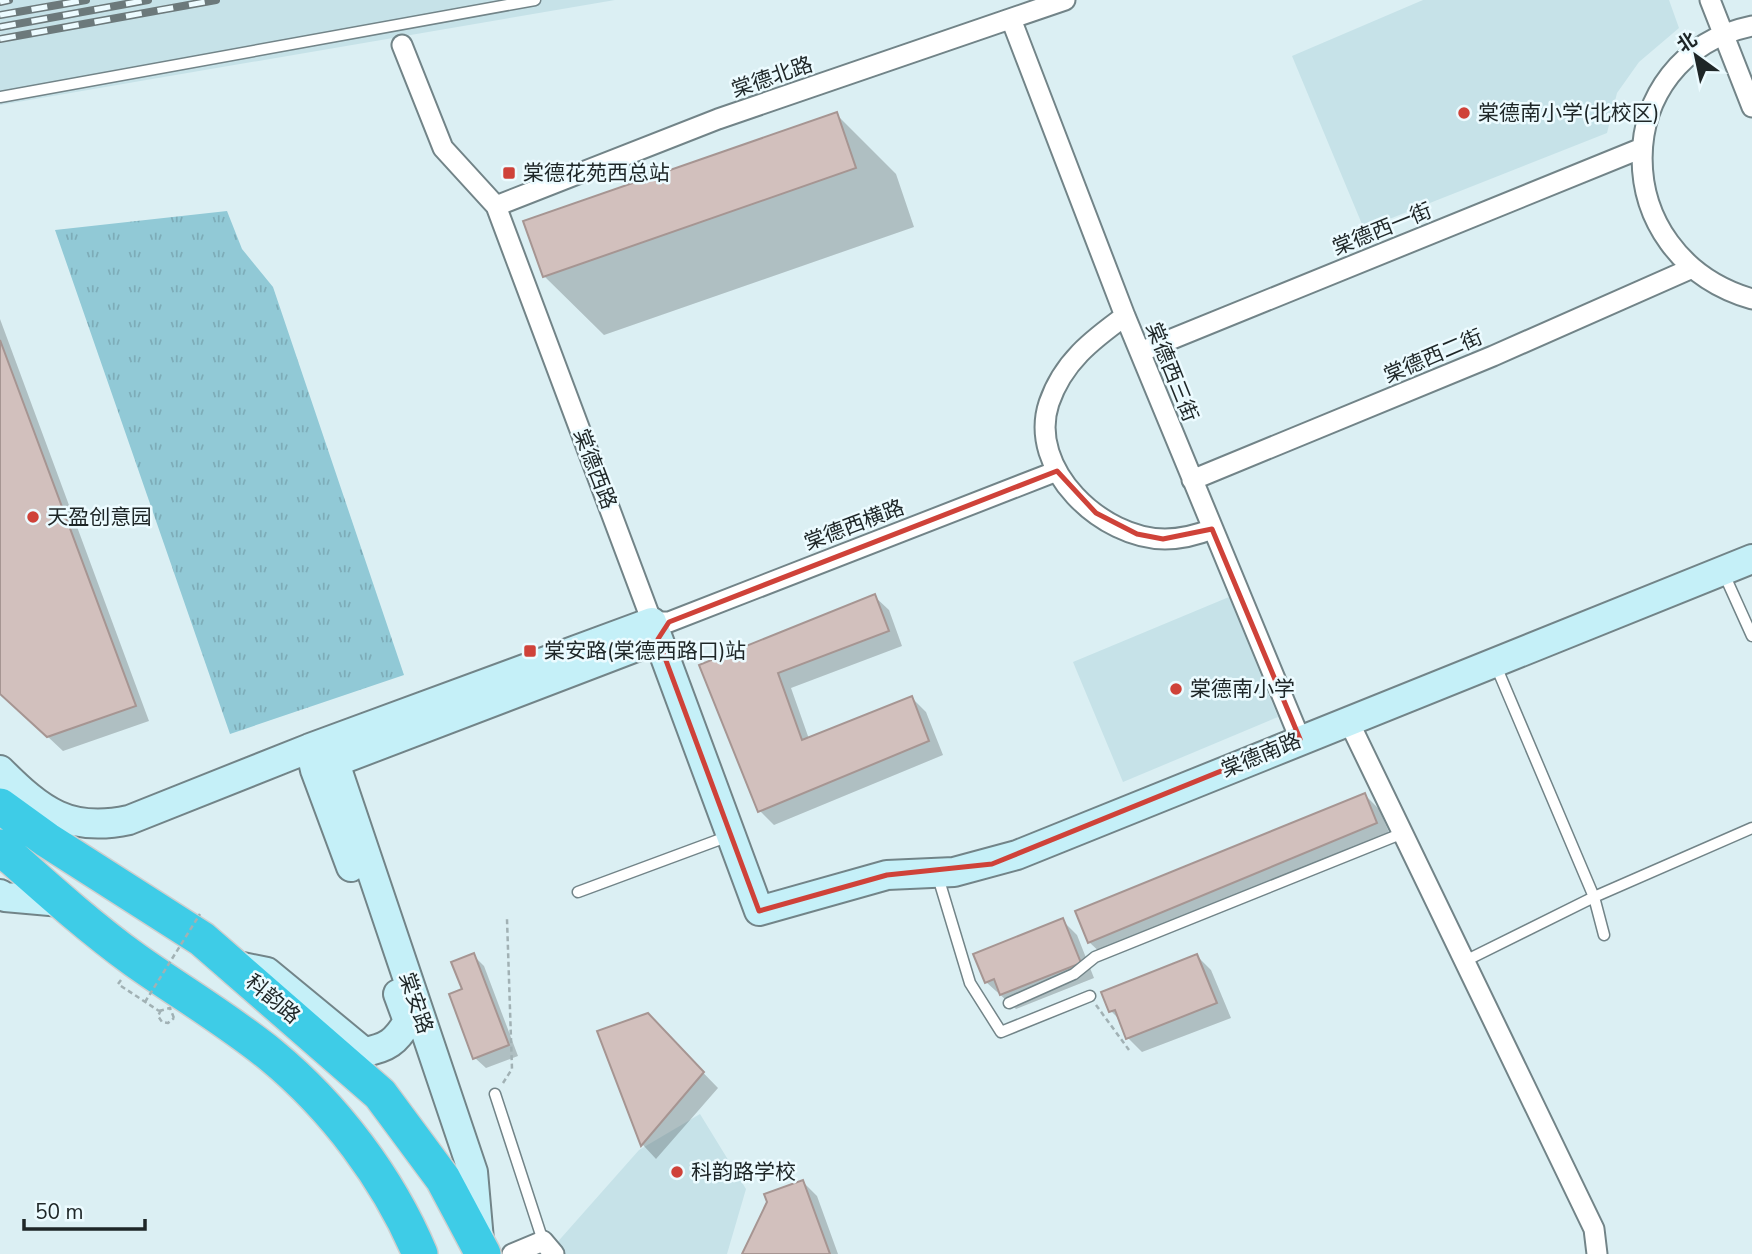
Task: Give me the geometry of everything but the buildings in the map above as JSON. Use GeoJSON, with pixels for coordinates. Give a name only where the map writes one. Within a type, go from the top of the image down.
{"type":"FeatureCollection","features":[{"type":"Feature","properties":{"kind":"highway","name":"科韵路"},"geometry":{"type":"LineString","coordinates":[[0,806],[47,840],[202,939],[380,1094],[443,1179],[491,1252]]}},
{"type":"Feature","properties":{"kind":"highway"},"geometry":{"type":"LineString","coordinates":[[0,847],[61,902],[135,959],[247,1037],[311,1092],[377,1175],[420,1254]]}},
{"type":"Feature","properties":{"kind":"street","name":"棠德北路"},"geometry":{"type":"LineString","coordinates":[[496,206],[718,119],[1065,0]]}},
{"type":"Feature","properties":{"kind":"street"},"geometry":{"type":"LineString","coordinates":[[1710,0],[1752,107]]}},
{"type":"Feature","properties":{"kind":"street","name":"棠德西三街"},"geometry":{"type":"LineString","coordinates":[[1011,19],[1125,316],[1300,739]]}},
{"type":"Feature","properties":{"kind":"street"},"geometry":{"type":"LineString","coordinates":[[1752,26],[1723,35],[1691,56],[1667,82],[1646,125],[1642,148],[1644,193],[1651,215],[1674,253],[1690,269],[1709,282],[1752,299]]}},
{"type":"Feature","properties":{"kind":"street","name":"棠德西路"},"geometry":{"type":"LineString","coordinates":[[402,45],[443,148],[496,206],[660,628],[760,911]]}},
{"type":"Feature","properties":{"kind":"street","name":"棠德西一街"},"geometry":{"type":"LineString","coordinates":[[1140,352],[1642,148]]}},
{"type":"Feature","properties":{"kind":"street","name":"棠德西二街"},"geometry":{"type":"LineString","coordinates":[[1192,480],[1493,356],[1690,269]]}},
{"type":"Feature","properties":{"kind":"street"},"geometry":{"type":"LineString","coordinates":[[1125,316],[1078,352],[1055,388],[1045,425],[1049,454],[1069,488],[1115,526],[1163,539],[1191,537],[1212,529]]}},
{"type":"Feature","properties":{"kind":"street","name":"棠德西横路"},"geometry":{"type":"LineString","coordinates":[[660,628],[1057,471]]}},
{"type":"Feature","properties":{"kind":"street","name":"棠德南路"},"geometry":{"type":"LineString","coordinates":[[760,911],[887,875],[937,873],[992,864],[1752,559]]}},
{"type":"Feature","properties":{"kind":"street"},"geometry":{"type":"LineString","coordinates":[[0,770],[35,803],[58,817],[84,824],[106,825],[320,760],[660,628]]}},
{"type":"Feature","properties":{"kind":"street"},"geometry":{"type":"LineString","coordinates":[[1348,720],[1594,1229],[1597,1254]]}},
{"type":"Feature","properties":{"kind":"street","name":"棠安路"},"geometry":{"type":"LineString","coordinates":[[233,965],[267,972],[364,1052],[384,1048],[398,1040],[408,1021],[320,760]]}},
{"type":"Feature","properties":{"kind":"street","name":"棠安路"},"geometry":{"type":"LineString","coordinates":[[320,760],[473,1172],[491,1252]]}},
{"type":"Feature","properties":{"kind":"street"},"geometry":{"type":"LineString","coordinates":[[0,785],[47,840]]}},
{"type":"Feature","properties":{"kind":"street"},"geometry":{"type":"LineString","coordinates":[[0,894],[5,897],[61,902]]}},
{"type":"Feature","properties":{"kind":"street"},"geometry":{"type":"LineString","coordinates":[[491,1252],[549,1247]]}},
{"type":"Feature","properties":{"kind":"lane"},"geometry":{"type":"LineString","coordinates":[[0,97],[535,0]]}},
{"type":"Feature","properties":{"kind":"lane"},"geometry":{"type":"LineString","coordinates":[[1723,571],[1752,636]]}},
{"type":"Feature","properties":{"kind":"lane"},"geometry":{"type":"LineString","coordinates":[[1494,661],[1594,898],[1604,934]]}},
{"type":"Feature","properties":{"kind":"lane"},"geometry":{"type":"LineString","coordinates":[[1465,961],[1594,898],[1752,828]]}},
{"type":"Feature","properties":{"kind":"lane"},"geometry":{"type":"LineString","coordinates":[[1009,1003],[1074,974],[1095,957],[1403,834]]}},
{"type":"Feature","properties":{"kind":"lane"},"geometry":{"type":"LineString","coordinates":[[578,892],[731,835]]}},
{"type":"Feature","properties":{"kind":"lane"},"geometry":{"type":"LineString","coordinates":[[937,873],[970,983],[1001,1032],[1090,996]]}},
{"type":"Feature","properties":{"kind":"lane"},"geometry":{"type":"LineString","coordinates":[[495,1094],[549,1247]]}},
{"type":"Feature","properties":{"kind":"path"},"geometry":{"type":"LineString","coordinates":[[145,1002],[200,914]]}},
{"type":"Feature","properties":{"kind":"path"},"geometry":{"type":"LineString","coordinates":[[495,1094],[512,1069],[507,919]]}},
{"type":"Feature","properties":{"kind":"path"},"geometry":{"type":"LineString","coordinates":[[118,984],[159,1011],[170,1008],[174,1017],[165,1023],[160,1020],[158,1013]]}},
{"type":"Feature","properties":{"kind":"path"},"geometry":{"type":"LineString","coordinates":[[1090,996],[1129,1050]]}},
{"type":"Feature","properties":{"kind":"highlighted area"},"geometry":{"type":"Polygon","coordinates":[[[1057,471],[1096,513],[1137,534],[1163,539],[1212,529],[1300,739],[992,864],[887,875],[759,911],[658,639],[669,622],[1057,471]]]}},
{"type":"Feature","properties":{"kind":"shaded area"},"geometry":{"type":"Polygon","coordinates":[[[0,0],[615,0],[0,105],[0,0]]]}},
{"type":"Feature","properties":{"kind":"shaded area","name":"棠德南小学(北校区)"},"geometry":{"type":"Polygon","coordinates":[[[1423,0],[1669,0],[1679,28],[1639,62],[1617,93],[1607,133],[1364,229],[1292,56],[1423,0]]]}},
{"type":"Feature","properties":{"kind":"shaded area","name":"棠德南小学"},"geometry":{"type":"Polygon","coordinates":[[[1229,597],[1278,717],[1123,782],[1073,662],[1229,597]]]}},
{"type":"Feature","properties":{"kind":"shaded area","name":"科韵路学校"},"geometry":{"type":"Polygon","coordinates":[[[700,1114],[746,1189],[727,1254],[562,1254],[554,1246],[639,1150],[700,1114]]]}},
{"type":"Feature","properties":{"kind":"green space"},"geometry":{"type":"Polygon","coordinates":[[[227,211],[242,249],[273,287],[404,675],[230,734],[55,230],[227,211]]]}},
{"type":"Feature","properties":{"kind":"railway"},"geometry":{"type":"LineString","coordinates":[[0,2],[9,0]]}},
{"type":"Feature","properties":{"kind":"railway"},"geometry":{"type":"LineString","coordinates":[[0,15],[86,0]]}},
{"type":"Feature","properties":{"kind":"railway"},"geometry":{"type":"LineString","coordinates":[[0,27],[148,0]]}},
{"type":"Feature","properties":{"kind":"railway"},"geometry":{"type":"LineString","coordinates":[[0,39],[216,0]]}},
{"type":"Feature","properties":{"kind":"place","name":"棠德南小学(北校区)"},"geometry":{"type":"Point","coordinates":[1464,113]}},
{"type":"Feature","properties":{"kind":"place","name":"棠德花苑西总站"},"geometry":{"type":"Point","coordinates":[509,173]}},
{"type":"Feature","properties":{"kind":"place","name":"天盈创意园"},"geometry":{"type":"Point","coordinates":[33,517]}},
{"type":"Feature","properties":{"kind":"place","name":"棠安路(棠德西路口)站"},"geometry":{"type":"Point","coordinates":[530,651]}},
{"type":"Feature","properties":{"kind":"place","name":"棠德南小学"},"geometry":{"type":"Point","coordinates":[1176,689]}},
{"type":"Feature","properties":{"kind":"place","name":"科韵路学校"},"geometry":{"type":"Point","coordinates":[677,1172]}}]}
